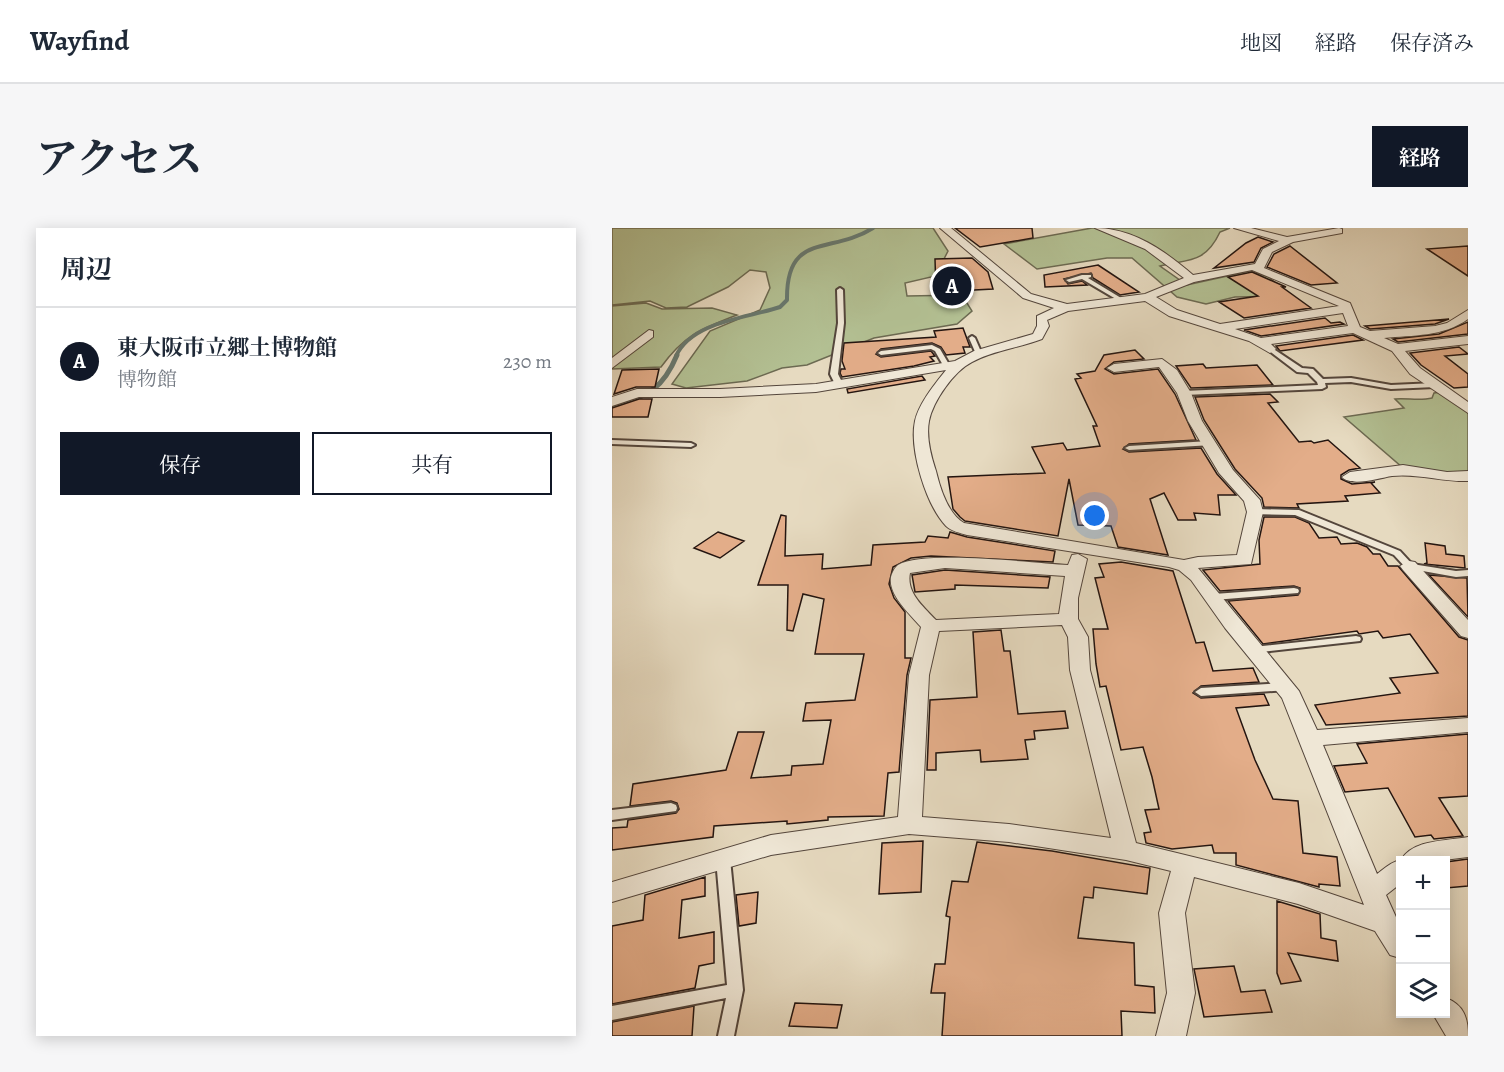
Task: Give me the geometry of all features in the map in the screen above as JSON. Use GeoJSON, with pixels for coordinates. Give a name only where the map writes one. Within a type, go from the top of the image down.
{"type":"FeatureCollection","features":[{"type":"Feature","properties":{"kind":"street"},"geometry":{"type":"LineString","coordinates":[[945,228],[1027,296],[1065,308]]}},
{"type":"Feature","properties":{"kind":"street"},"geometry":{"type":"LineString","coordinates":[[1100,228],[1118,232],[1155,250],[1191,279]]}},
{"type":"Feature","properties":{"kind":"street"},"geometry":{"type":"LineString","coordinates":[[1239,228],[1289,240]]}},
{"type":"Feature","properties":{"kind":"street"},"geometry":{"type":"LineString","coordinates":[[1258,268],[1266,258],[1267,251],[1289,240],[1340,231]]}},
{"type":"Feature","properties":{"kind":"street"},"geometry":{"type":"LineString","coordinates":[[1114,369],[1162,363],[1172,373],[1184,393],[1195,421],[1227,473],[1252,500],[1255,512],[1245,560],[1198,562],[1185,566],[967,530],[952,523],[940,506],[924,452],[922,421],[952,365],[975,346],[1038,336],[1043,326],[1041,319],[1047,314],[1065,308],[1147,297],[1191,279],[1258,268],[1343,303],[1360,332],[1396,348],[1414,371],[1468,409]]}},
{"type":"Feature","properties":{"kind":"street"},"geometry":{"type":"LineString","coordinates":[[1147,297],[1173,313],[1221,327],[1265,346],[1360,332],[1435,330],[1451,326],[1468,314]]}},
{"type":"Feature","properties":{"kind":"street"},"geometry":{"type":"LineString","coordinates":[[1221,327],[1346,309]]}},
{"type":"Feature","properties":{"kind":"street"},"geometry":{"type":"LineString","coordinates":[[612,364],[649,334]]}},
{"type":"Feature","properties":{"kind":"street"},"geometry":{"type":"LineString","coordinates":[[1396,348],[1468,340]]}},
{"type":"Feature","properties":{"kind":"street"},"geometry":{"type":"LineString","coordinates":[[612,402],[637,393],[720,393],[839,384],[952,365]]}},
{"type":"Feature","properties":{"kind":"street"},"geometry":{"type":"LineString","coordinates":[[1350,477],[1403,470],[1447,477],[1468,476]]}},
{"type":"Feature","properties":{"kind":"street"},"geometry":{"type":"LineString","coordinates":[[1080,549],[1069,598],[1068,619],[1078,638],[1080,670],[1126,850]]}},
{"type":"Feature","properties":{"kind":"street"},"geometry":{"type":"LineString","coordinates":[[932,626],[900,587],[899,576],[903,569],[945,563],[1076,571]]}},
{"type":"Feature","properties":{"kind":"street"},"geometry":{"type":"LineString","coordinates":[[1185,566],[1197,576],[1253,650],[1292,696],[1384,923],[1396,939]]}},
{"type":"Feature","properties":{"kind":"street"},"geometry":{"type":"LineString","coordinates":[[1409,566],[1468,632]]}},
{"type":"Feature","properties":{"kind":"street"},"geometry":{"type":"LineString","coordinates":[[932,626],[1068,619]]}},
{"type":"Feature","properties":{"kind":"street"},"geometry":{"type":"LineString","coordinates":[[909,825],[919,675],[932,626]]}},
{"type":"Feature","properties":{"kind":"street"},"geometry":{"type":"LineString","coordinates":[[1309,738],[1468,725]]}},
{"type":"Feature","properties":{"kind":"street"},"geometry":{"type":"LineString","coordinates":[[612,892],[771,845],[909,825],[1009,833],[1126,850],[1299,894],[1384,923]]}},
{"type":"Feature","properties":{"kind":"street"},"geometry":{"type":"LineString","coordinates":[[1420,856],[1468,847]]}},
{"type":"Feature","properties":{"kind":"street"},"geometry":{"type":"LineString","coordinates":[[1171,1036],[1181,993],[1172,913],[1185,865]]}},
{"type":"Feature","properties":{"kind":"street"},"geometry":{"type":"LineString","coordinates":[[1371,892],[1396,874]]}},
{"type":"Feature","properties":{"kind":"street"},"geometry":{"type":"LineString","coordinates":[[1450,1017],[1463,1036]]}},
{"type":"Feature","properties":{"kind":"lane"},"geometry":{"type":"LineString","coordinates":[[1069,280],[1093,275]]}},
{"type":"Feature","properties":{"kind":"lane"},"geometry":{"type":"LineString","coordinates":[[1082,277],[1123,301]]}},
{"type":"Feature","properties":{"kind":"lane"},"geometry":{"type":"LineString","coordinates":[[839,384],[834,374],[841,323],[840,290]]}},
{"type":"Feature","properties":{"kind":"lane"},"geometry":{"type":"LineString","coordinates":[[1265,346],[1321,381],[1351,380],[1391,387],[1435,385]]}},
{"type":"Feature","properties":{"kind":"lane"},"geometry":{"type":"LineString","coordinates":[[881,353],[932,347],[952,365]]}},
{"type":"Feature","properties":{"kind":"lane"},"geometry":{"type":"LineString","coordinates":[[1184,393],[1322,387],[1321,381]]}},
{"type":"Feature","properties":{"kind":"lane"},"geometry":{"type":"LineString","coordinates":[[612,442],[691,445]]}},
{"type":"Feature","properties":{"kind":"lane"},"geometry":{"type":"LineString","coordinates":[[1129,448],[1209,443]]}},
{"type":"Feature","properties":{"kind":"lane"},"geometry":{"type":"LineString","coordinates":[[1255,512],[1296,512],[1397,553],[1409,566],[1456,574],[1468,573]]}},
{"type":"Feature","properties":{"kind":"lane"},"geometry":{"type":"LineString","coordinates":[[1214,597],[1294,591]]}},
{"type":"Feature","properties":{"kind":"lane"},"geometry":{"type":"LineString","coordinates":[[1253,650],[1356,639]]}},
{"type":"Feature","properties":{"kind":"lane"},"geometry":{"type":"LineString","coordinates":[[1201,692],[1284,687]]}},
{"type":"Feature","properties":{"kind":"lane"},"geometry":{"type":"LineString","coordinates":[[612,815],[671,808]]}},
{"type":"Feature","properties":{"kind":"lane"},"geometry":{"type":"LineString","coordinates":[[723,859],[735,990],[726,1036]]}},
{"type":"Feature","properties":{"kind":"lane"},"geometry":{"type":"LineString","coordinates":[[612,1013],[735,990]]}},
{"type":"Feature","properties":{"kind":"green space"},"geometry":{"type":"Polygon","coordinates":[[[612,228],[933,228],[948,251],[944,259],[944,274],[905,283],[907,296],[962,295],[972,311],[957,324],[874,338],[807,365],[782,368],[747,381],[686,388],[672,384],[710,331],[760,310],[770,288],[766,272],[750,270],[728,287],[687,307],[666,308],[650,301],[612,305],[612,228]]]}},
{"type":"Feature","properties":{"kind":"green space"},"geometry":{"type":"Polygon","coordinates":[[[1092,228],[1230,228],[1220,232],[1202,255],[1187,261],[1160,266],[1187,285],[1250,271],[1269,277],[1289,296],[1235,297],[1206,304],[1177,297],[1132,258],[1107,258],[1037,269],[1004,244],[1092,228]]]}},
{"type":"Feature","properties":{"kind":"green space"},"geometry":{"type":"Polygon","coordinates":[[[646,303],[662,309],[712,308],[737,315],[694,334],[669,356],[661,367],[612,369],[612,306],[646,303]]]}},
{"type":"Feature","properties":{"kind":"green space"},"geometry":{"type":"Polygon","coordinates":[[[1442,392],[1468,412],[1468,474],[1444,475],[1402,467],[1344,417],[1404,408],[1395,399],[1427,399],[1432,398],[1434,393],[1442,392]]]}},
{"type":"Feature","properties":{"kind":"building"},"geometry":{"type":"Polygon","coordinates":[[[955,228],[1032,228],[1033,238],[980,247],[955,228]]]}},
{"type":"Feature","properties":{"kind":"building"},"geometry":{"type":"Polygon","coordinates":[[[1258,237],[1273,242],[1261,248],[1254,262],[1214,268],[1246,243],[1258,237]]]}},
{"type":"Feature","properties":{"kind":"building"},"geometry":{"type":"Polygon","coordinates":[[[1290,246],[1337,283],[1311,285],[1267,267],[1274,254],[1290,246]]]}},
{"type":"Feature","properties":{"kind":"building"},"geometry":{"type":"Polygon","coordinates":[[[1468,246],[1468,276],[1427,249],[1468,246]]]}},
{"type":"Feature","properties":{"kind":"building"},"geometry":{"type":"Polygon","coordinates":[[[972,258],[988,272],[993,289],[936,292],[935,259],[972,258]]]}},
{"type":"Feature","properties":{"kind":"building"},"geometry":{"type":"Polygon","coordinates":[[[1098,265],[1139,292],[1120,295],[1093,278],[1091,273],[1064,279],[1068,284],[1082,281],[1087,285],[1045,287],[1044,275],[1098,265]]]}},
{"type":"Feature","properties":{"kind":"building"},"geometry":{"type":"Polygon","coordinates":[[[1252,272],[1286,287],[1282,287],[1311,308],[1244,318],[1219,302],[1258,296],[1228,277],[1252,272]]]}},
{"type":"Feature","properties":{"kind":"building"},"geometry":{"type":"Polygon","coordinates":[[[1325,318],[1331,323],[1344,324],[1261,336],[1244,330],[1325,318]]]}},
{"type":"Feature","properties":{"kind":"building"},"geometry":{"type":"Polygon","coordinates":[[[1449,319],[1435,324],[1370,329],[1365,326],[1449,319]]]}},
{"type":"Feature","properties":{"kind":"building"},"geometry":{"type":"Polygon","coordinates":[[[1468,322],[1468,334],[1398,342],[1393,339],[1439,334],[1468,322]]]}},
{"type":"Feature","properties":{"kind":"building"},"geometry":{"type":"Polygon","coordinates":[[[963,328],[970,347],[963,347],[965,353],[946,355],[941,347],[932,343],[881,349],[876,354],[881,357],[931,351],[935,356],[930,357],[934,361],[914,366],[842,377],[840,373],[841,369],[845,369],[842,361],[844,343],[936,337],[934,331],[963,328]]]}},
{"type":"Feature","properties":{"kind":"building"},"geometry":{"type":"Polygon","coordinates":[[[1353,335],[1363,340],[1280,351],[1276,346],[1353,335]]]}},
{"type":"Feature","properties":{"kind":"building"},"geometry":{"type":"Polygon","coordinates":[[[1459,347],[1468,354],[1445,356],[1468,374],[1468,387],[1454,388],[1421,365],[1410,353],[1459,347]]]}},
{"type":"Feature","properties":{"kind":"building"},"geometry":{"type":"Polygon","coordinates":[[[1135,350],[1144,359],[1114,362],[1105,369],[1114,374],[1158,369],[1175,394],[1196,440],[1129,444],[1123,449],[1129,452],[1201,448],[1217,474],[1236,495],[1218,495],[1220,515],[1194,513],[1196,520],[1178,520],[1164,493],[1150,499],[1168,555],[1118,547],[1111,526],[1078,525],[1069,479],[1058,536],[965,521],[960,517],[953,509],[948,477],[1045,473],[1032,447],[1063,443],[1067,450],[1100,446],[1093,426],[1097,426],[1075,379],[1081,378],[1077,374],[1095,371],[1104,355],[1135,350]]]}},
{"type":"Feature","properties":{"kind":"building"},"geometry":{"type":"Polygon","coordinates":[[[1203,364],[1206,368],[1257,365],[1273,385],[1191,388],[1176,366],[1203,364]]]}},
{"type":"Feature","properties":{"kind":"building"},"geometry":{"type":"Polygon","coordinates":[[[659,369],[655,387],[636,387],[614,394],[622,370],[659,369]]]}},
{"type":"Feature","properties":{"kind":"building"},"geometry":{"type":"Polygon","coordinates":[[[922,376],[925,380],[848,393],[847,389],[922,376]]]}},
{"type":"Feature","properties":{"kind":"building"},"geometry":{"type":"Polygon","coordinates":[[[1270,394],[1278,402],[1268,403],[1299,442],[1314,443],[1328,440],[1360,468],[1349,470],[1341,475],[1341,479],[1352,484],[1375,482],[1371,483],[1380,493],[1345,496],[1348,501],[1297,504],[1299,508],[1264,507],[1262,498],[1235,469],[1204,420],[1195,397],[1270,394]]]}},
{"type":"Feature","properties":{"kind":"building"},"geometry":{"type":"Polygon","coordinates":[[[639,399],[652,399],[648,417],[612,417],[612,408],[639,399]]]}},
{"type":"Feature","properties":{"kind":"building"},"geometry":{"type":"Polygon","coordinates":[[[781,515],[786,516],[785,556],[823,554],[822,569],[871,565],[873,545],[925,542],[928,536],[948,538],[950,532],[967,537],[1055,551],[1053,562],[931,556],[911,558],[893,567],[889,584],[894,598],[905,612],[905,658],[911,658],[907,675],[899,772],[888,773],[884,816],[828,817],[828,820],[787,824],[787,821],[714,826],[713,837],[612,850],[612,828],[627,827],[628,820],[676,813],[679,809],[677,803],[671,801],[630,806],[633,784],[726,770],[738,732],[764,732],[751,778],[791,775],[792,766],[823,764],[831,720],[803,721],[806,703],[855,700],[864,654],[815,654],[824,599],[803,594],[793,631],[787,630],[788,585],[758,585],[781,515]]]}},
{"type":"Feature","properties":{"kind":"building"},"geometry":{"type":"Polygon","coordinates":[[[1264,517],[1295,517],[1309,523],[1319,538],[1337,537],[1341,544],[1357,543],[1367,547],[1373,554],[1380,554],[1388,566],[1398,566],[1459,637],[1468,640],[1468,716],[1326,725],[1315,705],[1400,693],[1390,678],[1438,673],[1410,634],[1383,638],[1378,631],[1359,634],[1357,631],[1263,644],[1228,601],[1298,595],[1300,588],[1294,586],[1220,591],[1203,570],[1260,564],[1259,540],[1264,517]]]}},
{"type":"Feature","properties":{"kind":"building"},"geometry":{"type":"Polygon","coordinates":[[[718,532],[744,541],[720,558],[694,548],[718,532]]]}},
{"type":"Feature","properties":{"kind":"building"},"geometry":{"type":"Polygon","coordinates":[[[1425,543],[1445,546],[1446,554],[1464,556],[1465,568],[1424,564],[1427,563],[1425,543]]]}},
{"type":"Feature","properties":{"kind":"building"},"geometry":{"type":"Polygon","coordinates":[[[1121,562],[1173,571],[1196,643],[1204,642],[1213,671],[1253,668],[1259,682],[1201,686],[1193,693],[1201,698],[1264,694],[1269,705],[1236,708],[1255,760],[1273,799],[1298,801],[1303,853],[1337,857],[1340,886],[1319,884],[1319,887],[1236,865],[1236,853],[1214,853],[1212,845],[1172,849],[1146,843],[1144,833],[1151,832],[1145,810],[1159,809],[1152,777],[1143,747],[1121,750],[1106,686],[1100,687],[1096,664],[1093,629],[1108,629],[1095,578],[1104,577],[1099,564],[1121,562]]]}},
{"type":"Feature","properties":{"kind":"building"},"geometry":{"type":"Polygon","coordinates":[[[945,570],[1050,577],[1048,588],[955,585],[955,589],[915,592],[912,575],[945,570]]]}},
{"type":"Feature","properties":{"kind":"building"},"geometry":{"type":"Polygon","coordinates":[[[1429,575],[1467,578],[1468,617],[1429,575]]]}},
{"type":"Feature","properties":{"kind":"building"},"geometry":{"type":"Polygon","coordinates":[[[1001,630],[1004,651],[1010,651],[1018,714],[1065,711],[1068,728],[1034,731],[1035,739],[1025,740],[1028,759],[981,762],[980,750],[936,753],[936,770],[927,770],[930,700],[977,697],[973,632],[1001,630]]]}},
{"type":"Feature","properties":{"kind":"building"},"geometry":{"type":"Polygon","coordinates":[[[1468,734],[1468,796],[1439,798],[1463,836],[1434,839],[1431,835],[1415,837],[1388,788],[1345,792],[1334,766],[1367,763],[1357,744],[1468,734]]]}},
{"type":"Feature","properties":{"kind":"building"},"geometry":{"type":"Polygon","coordinates":[[[923,841],[921,892],[879,894],[882,843],[923,841]]]}},
{"type":"Feature","properties":{"kind":"building"},"geometry":{"type":"Polygon","coordinates":[[[977,842],[1052,851],[1150,868],[1147,894],[1094,887],[1093,898],[1084,897],[1078,938],[1134,943],[1135,985],[1154,987],[1155,1013],[1121,1011],[1122,1036],[942,1036],[945,993],[931,993],[935,964],[945,964],[950,917],[946,916],[952,881],[968,882],[977,842]]]}},
{"type":"Feature","properties":{"kind":"building"},"geometry":{"type":"Polygon","coordinates":[[[1468,859],[1468,886],[1450,888],[1450,861],[1468,859]]]}},
{"type":"Feature","properties":{"kind":"building"},"geometry":{"type":"Polygon","coordinates":[[[705,877],[705,896],[682,900],[679,938],[714,932],[714,963],[699,966],[695,988],[612,1004],[612,926],[643,920],[645,895],[705,877]]]}},
{"type":"Feature","properties":{"kind":"building"},"geometry":{"type":"Polygon","coordinates":[[[758,892],[756,923],[739,926],[736,895],[758,892]]]}},
{"type":"Feature","properties":{"kind":"building"},"geometry":{"type":"Polygon","coordinates":[[[1277,901],[1320,914],[1321,938],[1336,941],[1338,961],[1288,953],[1301,981],[1281,984],[1277,973],[1277,901]]]}},
{"type":"Feature","properties":{"kind":"building"},"geometry":{"type":"Polygon","coordinates":[[[1234,966],[1241,992],[1265,990],[1272,1012],[1204,1017],[1194,969],[1234,966]]]}},
{"type":"Feature","properties":{"kind":"building"},"geometry":{"type":"Polygon","coordinates":[[[795,1003],[842,1005],[837,1028],[789,1026],[795,1003]]]}},
{"type":"Feature","properties":{"kind":"building"},"geometry":{"type":"Polygon","coordinates":[[[694,1006],[692,1036],[612,1036],[612,1022],[694,1006]]]}},
{"type":"Feature","properties":{"kind":"waterway"},"geometry":{"type":"LineString","coordinates":[[676,356],[694,335],[708,328],[722,322],[780,307],[787,300],[789,278],[794,263],[803,254],[814,248],[857,236],[873,228]]}},
{"type":"Feature","properties":{"kind":"waterway"},"geometry":{"type":"LineString","coordinates":[[612,408],[652,390],[665,377],[677,355]]}},
{"type":"Feature","properties":{"kind":"place","name":"東大阪市立郷土博物館"},"geometry":{"type":"Point","coordinates":[952,286]}}]}
